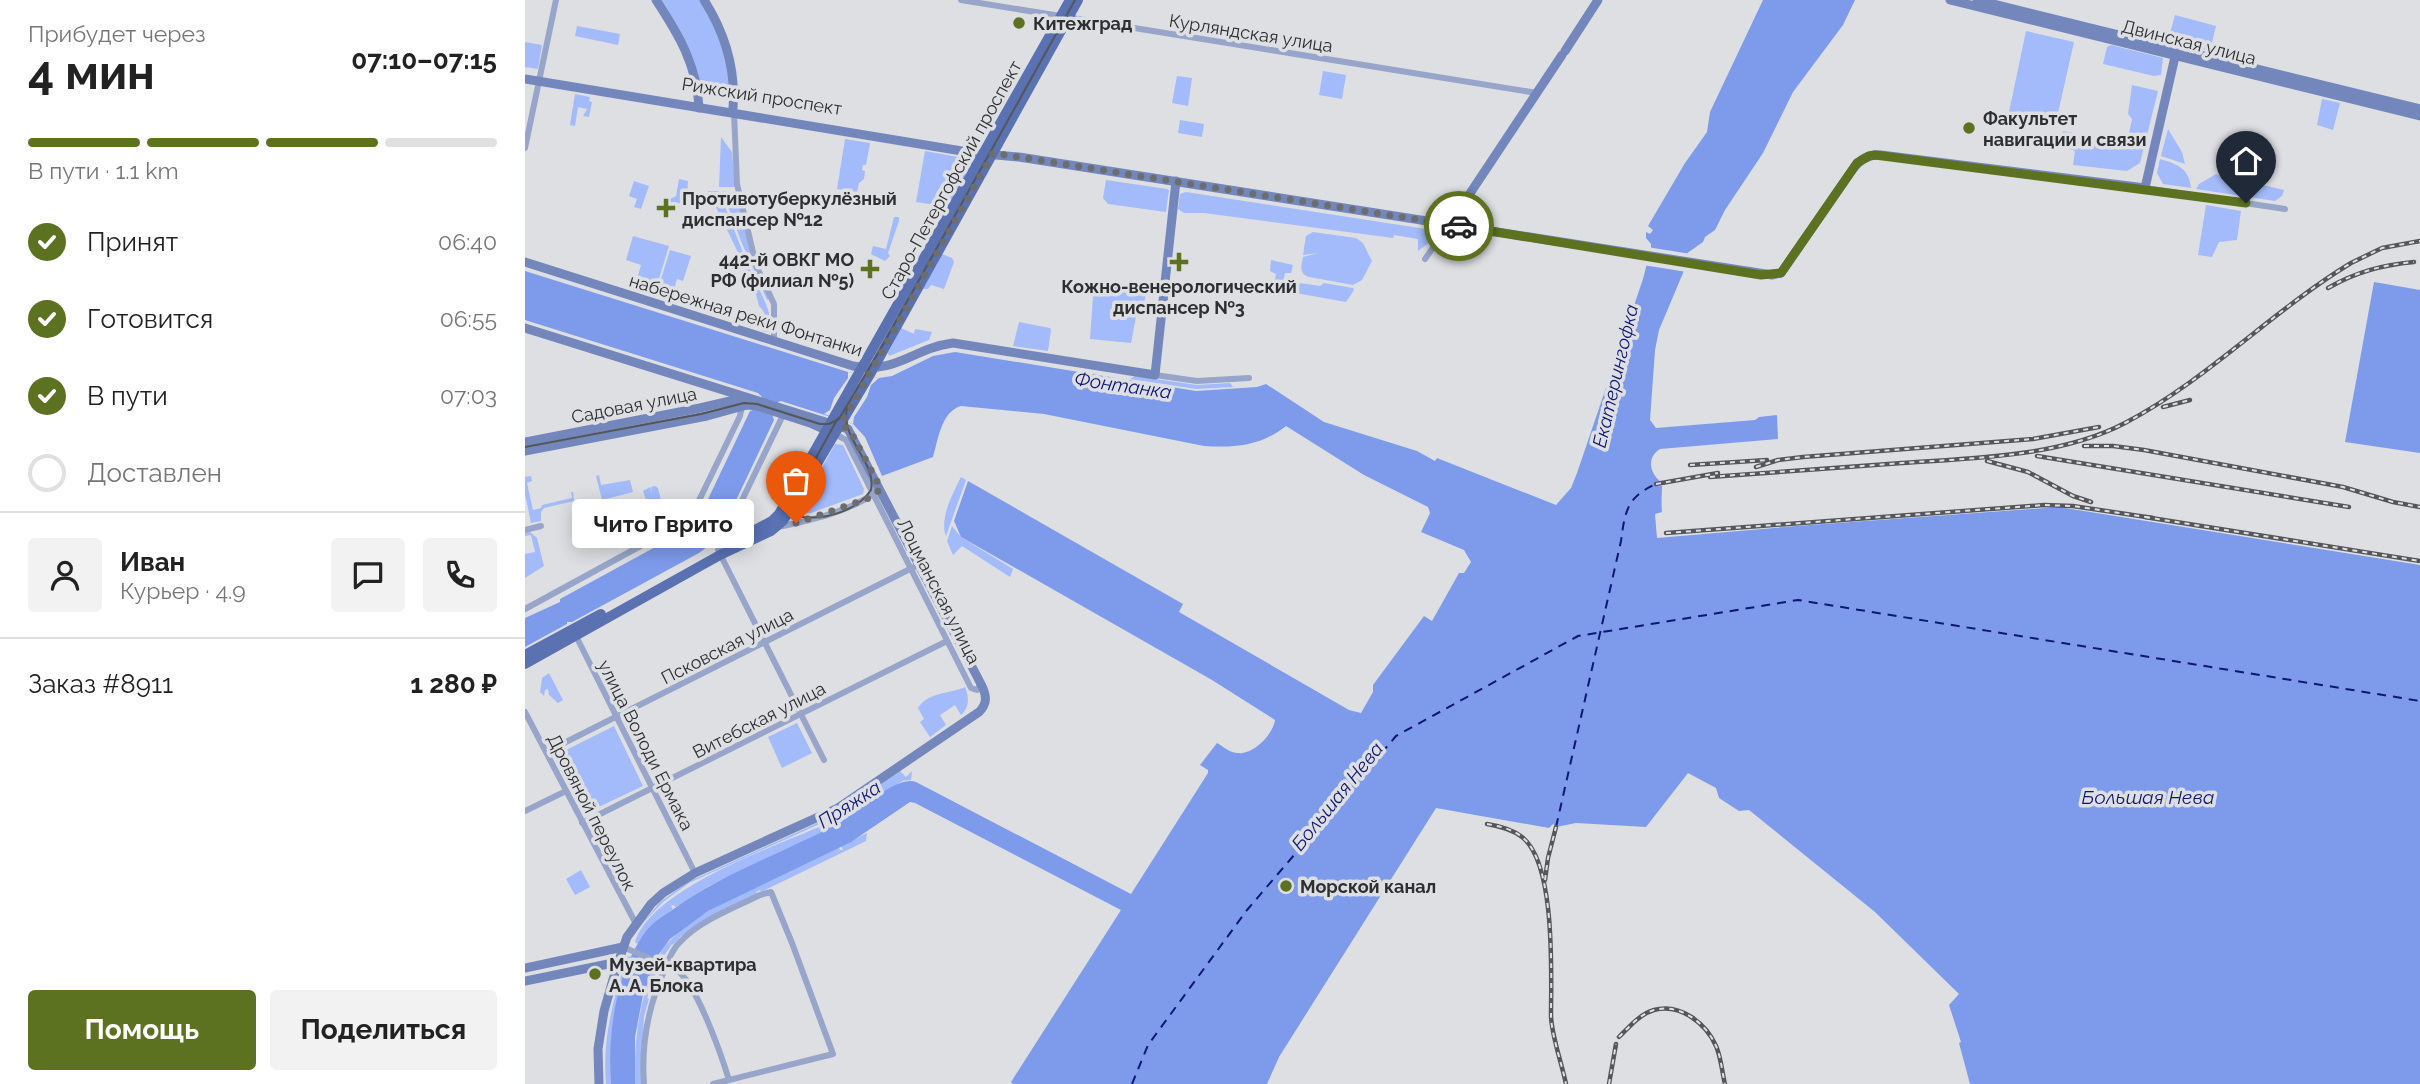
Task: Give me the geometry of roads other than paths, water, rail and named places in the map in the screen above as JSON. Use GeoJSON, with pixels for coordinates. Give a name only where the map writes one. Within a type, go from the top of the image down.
{"type":"FeatureCollection","features":[{"type":"Feature","properties":{"kind":"main road","name":"Старо-Петергофский проспект"},"geometry":{"type":"LineString","coordinates":[[1064,18],[1069,0]]}},
{"type":"Feature","properties":{"kind":"main road","name":"Старо-Петергофский проспект"},"geometry":{"type":"LineString","coordinates":[[775,524],[788,515],[987,152],[1064,18],[1078,0]]}},
{"type":"Feature","properties":{"kind":"main road"},"geometry":{"type":"LineString","coordinates":[[525,656],[775,524]]}},
{"type":"Feature","properties":{"kind":"main road"},"geometry":{"type":"LineString","coordinates":[[525,664],[574,632]]}},
{"type":"Feature","properties":{"kind":"street"},"geometry":{"type":"LineString","coordinates":[[525,148],[556,0]]}},
{"type":"Feature","properties":{"kind":"street"},"geometry":{"type":"LineString","coordinates":[[656,0],[688,52],[697,82],[699,105]]}},
{"type":"Feature","properties":{"kind":"street"},"geometry":{"type":"LineString","coordinates":[[704,0],[729,53],[733,75],[737,184],[757,265],[775,304],[774,342]]}},
{"type":"Feature","properties":{"kind":"street","name":"Курляндская улица"},"geometry":{"type":"LineString","coordinates":[[961,0],[1537,93]]}},
{"type":"Feature","properties":{"kind":"street"},"geometry":{"type":"LineString","coordinates":[[1425,259],[1598,0]]}},
{"type":"Feature","properties":{"kind":"street","name":"Двинская улица"},"geometry":{"type":"LineString","coordinates":[[1950,0],[2420,109]]}},
{"type":"Feature","properties":{"kind":"street","name":"Двинская улица"},"geometry":{"type":"LineString","coordinates":[[1977,0],[2420,116]]}},
{"type":"Feature","properties":{"kind":"street"},"geometry":{"type":"LineString","coordinates":[[2177,52],[2145,188],[2285,209]]}},
{"type":"Feature","properties":{"kind":"street","name":"Рижский проспект"},"geometry":{"type":"LineString","coordinates":[[525,74],[540,79],[987,152],[1767,275],[1781,273],[1853,169],[1869,156],[1881,155],[2145,188]]}},
{"type":"Feature","properties":{"kind":"street","name":"Рижский проспект"},"geometry":{"type":"LineString","coordinates":[[525,79],[540,79]]}},
{"type":"Feature","properties":{"kind":"street"},"geometry":{"type":"LineString","coordinates":[[1155,375],[1176,181]]}},
{"type":"Feature","properties":{"kind":"street","name":"набережная реки Фонтанки"},"geometry":{"type":"LineString","coordinates":[[525,262],[867,372],[888,367],[928,349],[953,343],[1197,382],[1249,379]]}},
{"type":"Feature","properties":{"kind":"street"},"geometry":{"type":"LineString","coordinates":[[525,328],[740,398],[835,425]]}},
{"type":"Feature","properties":{"kind":"street"},"geometry":{"type":"LineString","coordinates":[[525,609],[690,519],[740,416],[740,398]]}},
{"type":"Feature","properties":{"kind":"street","name":"Садовая улица"},"geometry":{"type":"LineString","coordinates":[[525,442],[740,398]]}},
{"type":"Feature","properties":{"kind":"street","name":"Садовая улица"},"geometry":{"type":"LineString","coordinates":[[525,451],[707,416],[740,398]]}},
{"type":"Feature","properties":{"kind":"street"},"geometry":{"type":"LineString","coordinates":[[780,410],[719,552],[824,760]]}},
{"type":"Feature","properties":{"kind":"street","name":"Лоцманская улица"},"geometry":{"type":"LineString","coordinates":[[695,873],[838,808],[965,722],[985,704],[985,692],[981,683],[915,567],[853,436],[848,429],[835,425]]}},
{"type":"Feature","properties":{"kind":"street"},"geometry":{"type":"LineString","coordinates":[[775,524],[823,516],[867,499],[877,491]]}},
{"type":"Feature","properties":{"kind":"street"},"geometry":{"type":"LineString","coordinates":[[735,518],[758,531]]}},
{"type":"Feature","properties":{"kind":"street"},"geometry":{"type":"LineString","coordinates":[[525,530],[541,526]]}},
{"type":"Feature","properties":{"kind":"street","name":"Псковская улица"},"geometry":{"type":"LineString","coordinates":[[546,752],[915,567]]}},
{"type":"Feature","properties":{"kind":"street","name":"Лоцманская улица"},"geometry":{"type":"LineString","coordinates":[[927,590],[947,641],[972,689],[979,689],[981,683]]}},
{"type":"Feature","properties":{"kind":"street","name":"улица Володи Ермака"},"geometry":{"type":"LineString","coordinates":[[574,632],[695,873]]}},
{"type":"Feature","properties":{"kind":"street","name":"Витебская улица"},"geometry":{"type":"LineString","coordinates":[[582,822],[947,641]]}},
{"type":"Feature","properties":{"kind":"street","name":"Дровяной переулок"},"geometry":{"type":"LineString","coordinates":[[525,712],[636,924]]}},
{"type":"Feature","properties":{"kind":"street"},"geometry":{"type":"LineString","coordinates":[[525,811],[566,791]]}},
{"type":"Feature","properties":{"kind":"street"},"geometry":{"type":"LineString","coordinates":[[599,1084],[597,1056],[601,1026],[618,962],[645,910],[663,893],[695,873]]}},
{"type":"Feature","properties":{"kind":"street"},"geometry":{"type":"LineString","coordinates":[[644,1084],[647,1017],[663,964],[679,942],[698,928],[765,892],[773,894],[832,1054],[713,1084]]}},
{"type":"Feature","properties":{"kind":"street"},"geometry":{"type":"LineString","coordinates":[[525,968],[627,948],[685,976],[695,994],[729,1080]]}},
{"type":"Feature","properties":{"kind":"street"},"geometry":{"type":"LineString","coordinates":[[525,981],[618,962]]}},
{"type":"Feature","properties":{"kind":"water","name":"Большая Нева"},"geometry":{"type":"Polygon","coordinates":[[[1763,0],[1855,0],[1843,25],[1793,92],[1763,153],[1715,230],[1686,254],[1683,273],[1659,330],[1650,420],[1656,428],[1755,420],[1777,415],[1778,439],[1660,449],[1656,452],[1651,465],[1660,481],[1656,482],[1656,486],[1662,486],[1662,512],[1655,514],[1657,538],[2059,507],[2420,565],[2420,1084],[1970,1084],[1949,1005],[1959,994],[1875,912],[1749,810],[1739,811],[1719,798],[1716,788],[1688,773],[1646,827],[1576,823],[1556,827],[1553,824],[1549,828],[1436,808],[1279,1057],[1267,1084],[1013,1084],[1011,1082],[1121,910],[910,802],[851,842],[708,911],[670,939],[659,954],[643,995],[635,1037],[635,1084],[611,1084],[612,1025],[616,1004],[627,965],[649,928],[713,884],[835,825],[887,789],[908,781],[916,782],[1131,894],[1208,773],[1208,770],[1200,765],[1217,743],[1232,752],[1244,753],[1256,747],[1271,731],[1275,720],[1212,680],[961,537],[954,521],[968,481],[1183,604],[1179,612],[1349,710],[1361,713],[1373,692],[1373,685],[1424,616],[1432,621],[1459,573],[1464,573],[1471,562],[1464,550],[1421,532],[1430,513],[1428,507],[1364,475],[1286,426],[1257,442],[1226,447],[1204,446],[1044,414],[961,406],[954,409],[945,420],[933,457],[882,476],[865,437],[853,424],[781,401],[772,414],[774,420],[723,528],[711,544],[525,647],[525,618],[560,602],[560,599],[692,527],[700,516],[750,411],[756,409],[762,397],[758,393],[525,320],[525,271],[848,372],[879,378],[892,376],[933,356],[955,352],[1196,391],[1266,384],[1324,422],[1417,451],[1435,461],[1437,458],[1556,505],[1571,488],[1577,473],[1643,279],[1651,248],[1646,232],[1650,234],[1653,230],[1648,226],[1685,163],[1707,132],[1710,112],[1763,0]]]}},
{"type":"Feature","properties":{"kind":"water"},"geometry":{"type":"Polygon","coordinates":[[[2374,282],[2420,290],[2420,453],[2345,442],[2374,282]]]}},
{"type":"Feature","properties":{"kind":"tram line"},"geometry":{"type":"LineString","coordinates":[[525,447],[701,414],[744,403],[757,404],[820,424],[829,424],[839,419],[1075,0]]}},
{"type":"Feature","properties":{"kind":"tram line"},"geometry":{"type":"LineString","coordinates":[[838,418],[795,496],[794,509],[803,517],[821,517],[841,512],[858,503],[871,490],[869,470],[849,430],[847,407]]}},
{"type":"Feature","properties":{"kind":"railway"},"geometry":{"type":"LineString","coordinates":[[1710,477],[1987,457],[2073,443],[2125,423],[2155,406],[2351,263],[2382,248],[2420,241]]}},
{"type":"Feature","properties":{"kind":"railway"},"geometry":{"type":"LineString","coordinates":[[2328,288],[2369,270],[2414,262]]}},
{"type":"Feature","properties":{"kind":"railway"},"geometry":{"type":"LineString","coordinates":[[2163,407],[2190,400]]}},
{"type":"Feature","properties":{"kind":"railway"},"geometry":{"type":"LineString","coordinates":[[1756,467],[1778,460],[1803,457],[2033,439],[2099,427]]}},
{"type":"Feature","properties":{"kind":"railway"},"geometry":{"type":"LineString","coordinates":[[2084,446],[2144,450],[2343,487],[2420,507]]}},
{"type":"Feature","properties":{"kind":"railway"},"geometry":{"type":"LineString","coordinates":[[2037,456],[2349,507]]}},
{"type":"Feature","properties":{"kind":"railway"},"geometry":{"type":"LineString","coordinates":[[1690,465],[1767,460]]}},
{"type":"Feature","properties":{"kind":"railway"},"geometry":{"type":"LineString","coordinates":[[1987,461],[2028,472],[2073,496],[2091,502]]}},
{"type":"Feature","properties":{"kind":"railway"},"geometry":{"type":"LineString","coordinates":[[1656,484],[1718,473]]}},
{"type":"Feature","properties":{"kind":"railway"},"geometry":{"type":"LineString","coordinates":[[1666,533],[2044,505],[2073,506],[2153,518]]}},
{"type":"Feature","properties":{"kind":"railway"},"geometry":{"type":"LineString","coordinates":[[2145,517],[2420,561]]}},
{"type":"Feature","properties":{"kind":"railway"},"geometry":{"type":"LineString","coordinates":[[1487,824],[1510,830],[1522,837],[1533,850],[1541,870],[1551,948],[1551,1023],[1566,1084]]}},
{"type":"Feature","properties":{"kind":"railway"},"geometry":{"type":"LineString","coordinates":[[1545,880],[1556,827]]}},
{"type":"Feature","properties":{"kind":"railway"},"geometry":{"type":"LineString","coordinates":[[1619,1037],[1635,1021],[1654,1010],[1673,1009],[1682,1012],[1699,1023],[1712,1038],[1719,1055],[1725,1084]]}},
{"type":"Feature","properties":{"kind":"railway"},"geometry":{"type":"LineString","coordinates":[[1609,1084],[1616,1044]]}},
{"type":"Feature","properties":{"kind":"place","name":"Китежград"},"geometry":{"type":"Point","coordinates":[1019,23]}},
{"type":"Feature","properties":{"kind":"place","name":"Факультет навигации и связи"},"geometry":{"type":"Point","coordinates":[1969,128]}},
{"type":"Feature","properties":{"kind":"place","name":"Противотуберкулёзный диспансер №12"},"geometry":{"type":"Point","coordinates":[666,208]}},
{"type":"Feature","properties":{"kind":"place","name":"Кожно-венерологический диспансер №3"},"geometry":{"type":"Point","coordinates":[1179,262]}},
{"type":"Feature","properties":{"kind":"place","name":"442-й ОВКГ МО РФ (филиал №5)"},"geometry":{"type":"Point","coordinates":[870,269]}},
{"type":"Feature","properties":{"kind":"place","name":"Чито Гврито"},"geometry":{"type":"Point","coordinates":[796,523]}},
{"type":"Feature","properties":{"kind":"place","name":"Морской канал"},"geometry":{"type":"Point","coordinates":[1286,886]}},
{"type":"Feature","properties":{"kind":"place","name":"Музей-квартира А. А. Блока"},"geometry":{"type":"Point","coordinates":[595,974]}},
{"type":"Feature","properties":{"kind":"water label","name":"Екатерингофка"},"geometry":{"type":"Point","coordinates":[1615,376]}},
{"type":"Feature","properties":{"kind":"water label","name":"Фонтанка"},"geometry":{"type":"Point","coordinates":[1123,385]}},
{"type":"Feature","properties":{"kind":"water label","name":"Пряжка"},"geometry":{"type":"Point","coordinates":[849,804]}}]}
